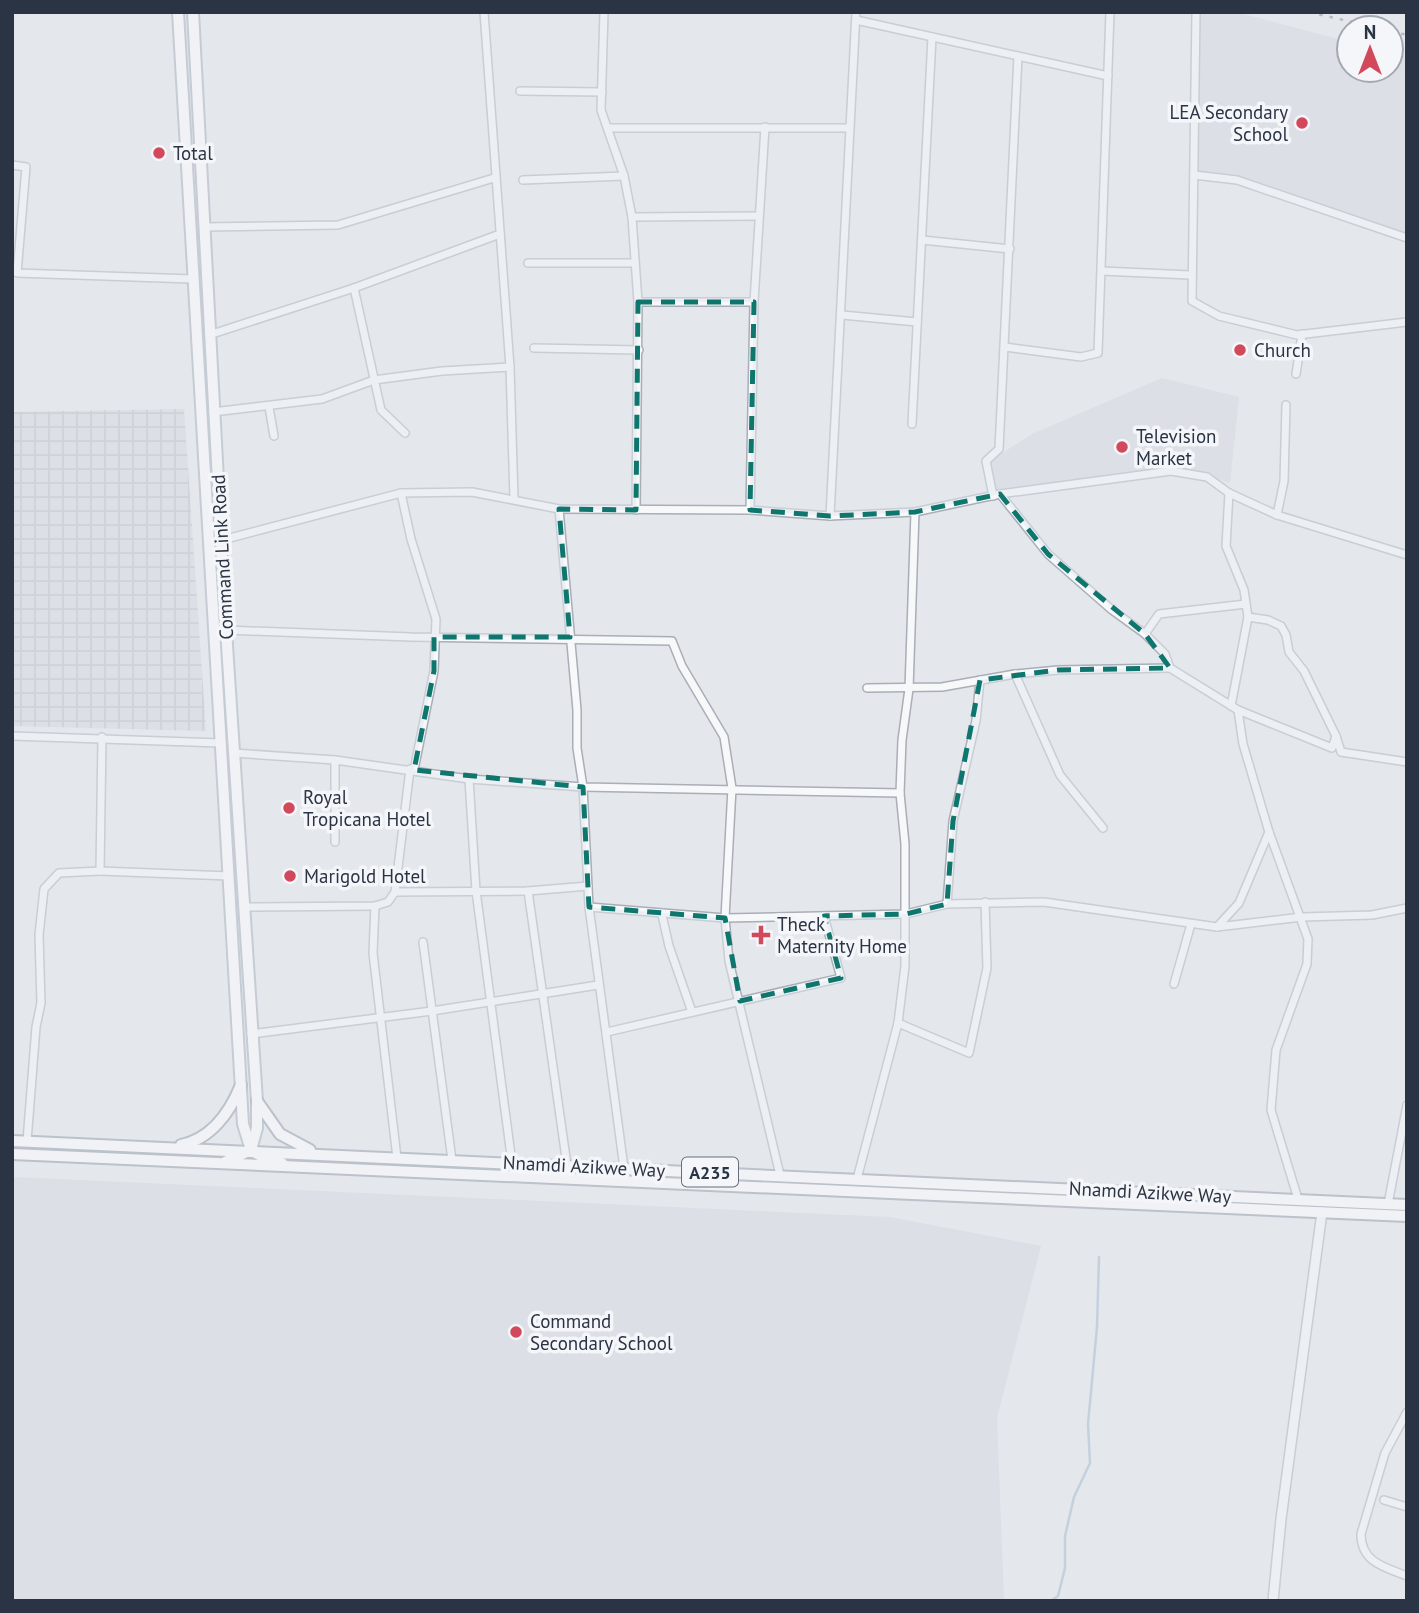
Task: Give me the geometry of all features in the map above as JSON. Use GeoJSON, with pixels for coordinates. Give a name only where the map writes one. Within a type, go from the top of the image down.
{"type":"FeatureCollection","features":[{"type":"Feature","properties":{"kind":"main road","name":"Command Link Road"},"geometry":{"type":"LineString","coordinates":[[178,12],[241,1085],[245,1138],[251,1150]]}},
{"type":"Feature","properties":{"kind":"main road","name":"Command Link Road"},"geometry":{"type":"LineString","coordinates":[[193,12],[226,629],[257,1101],[257,1128],[251,1150]]}},
{"type":"Feature","properties":{"kind":"main road"},"geometry":{"type":"LineString","coordinates":[[217,680],[230,679]]}},
{"type":"Feature","properties":{"kind":"main road"},"geometry":{"type":"LineString","coordinates":[[162,1147],[187,1144],[209,1131],[227,1112],[241,1085]]}},
{"type":"Feature","properties":{"kind":"main road"},"geometry":{"type":"LineString","coordinates":[[257,1101],[269,1123],[286,1139],[306,1149],[330,1154]]}},
{"type":"Feature","properties":{"kind":"main road","name":"Nnamdi Azikwe Way"},"geometry":{"type":"LineString","coordinates":[[12,1141],[1407,1205]]}},
{"type":"Feature","properties":{"kind":"main road"},"geometry":{"type":"LineString","coordinates":[[225,1162],[237,1159],[251,1150],[270,1161],[291,1165]]}},
{"type":"Feature","properties":{"kind":"main road","name":"Nnamdi Azikwe Way"},"geometry":{"type":"LineString","coordinates":[[12,1154],[1407,1216]]}},
{"type":"Feature","properties":{"kind":"street"},"geometry":{"type":"LineString","coordinates":[[484,12],[494,178],[510,367],[514,499]]}},
{"type":"Feature","properties":{"kind":"street"},"geometry":{"type":"LineString","coordinates":[[604,12],[601,110],[624,176],[632,217],[638,302],[636,510]]}},
{"type":"Feature","properties":{"kind":"street"},"geometry":{"type":"LineString","coordinates":[[1005,347],[1081,356],[1098,353],[1110,12]]}},
{"type":"Feature","properties":{"kind":"street"},"geometry":{"type":"LineString","coordinates":[[1196,12],[1190,295],[1197,306],[1219,316],[1302,334],[1407,322]]}},
{"type":"Feature","properties":{"kind":"street"},"geometry":{"type":"LineString","coordinates":[[830,516],[856,16],[932,37],[1108,76]]}},
{"type":"Feature","properties":{"kind":"street"},"geometry":{"type":"LineString","coordinates":[[912,424],[932,37]]}},
{"type":"Feature","properties":{"kind":"street"},"geometry":{"type":"LineString","coordinates":[[1018,56],[999,449],[986,461],[996,495],[1048,554],[1112,611],[1145,634],[1165,654],[1170,668]]}},
{"type":"Feature","properties":{"kind":"street"},"geometry":{"type":"LineString","coordinates":[[520,91],[601,92]]}},
{"type":"Feature","properties":{"kind":"street"},"geometry":{"type":"LineString","coordinates":[[750,510],[754,302],[765,127]]}},
{"type":"Feature","properties":{"kind":"street"},"geometry":{"type":"LineString","coordinates":[[608,128],[849,128]]}},
{"type":"Feature","properties":{"kind":"street"},"geometry":{"type":"LineString","coordinates":[[12,165],[26,167],[17,273],[192,279]]}},
{"type":"Feature","properties":{"kind":"street"},"geometry":{"type":"LineString","coordinates":[[1194,175],[1237,180],[1407,238]]}},
{"type":"Feature","properties":{"kind":"street"},"geometry":{"type":"LineString","coordinates":[[523,180],[624,176]]}},
{"type":"Feature","properties":{"kind":"street"},"geometry":{"type":"LineString","coordinates":[[204,227],[338,225],[494,178]]}},
{"type":"Feature","properties":{"kind":"street"},"geometry":{"type":"LineString","coordinates":[[632,217],[758,216]]}},
{"type":"Feature","properties":{"kind":"street"},"geometry":{"type":"LineString","coordinates":[[209,335],[354,288],[500,234]]}},
{"type":"Feature","properties":{"kind":"street"},"geometry":{"type":"LineString","coordinates":[[922,240],[1010,249]]}},
{"type":"Feature","properties":{"kind":"street"},"geometry":{"type":"LineString","coordinates":[[528,263],[635,263]]}},
{"type":"Feature","properties":{"kind":"street"},"geometry":{"type":"LineString","coordinates":[[1102,271],[1190,275]]}},
{"type":"Feature","properties":{"kind":"street"},"geometry":{"type":"LineString","coordinates":[[354,288],[381,410],[405,433]]}},
{"type":"Feature","properties":{"kind":"street"},"geometry":{"type":"LineString","coordinates":[[638,302],[754,302]]}},
{"type":"Feature","properties":{"kind":"street"},"geometry":{"type":"LineString","coordinates":[[842,315],[917,322]]}},
{"type":"Feature","properties":{"kind":"street"},"geometry":{"type":"LineString","coordinates":[[1296,374],[1302,334]]}},
{"type":"Feature","properties":{"kind":"street"},"geometry":{"type":"LineString","coordinates":[[534,348],[639,350]]}},
{"type":"Feature","properties":{"kind":"street"},"geometry":{"type":"LineString","coordinates":[[214,412],[322,399],[374,380],[442,371],[510,367]]}},
{"type":"Feature","properties":{"kind":"street"},"geometry":{"type":"LineString","coordinates":[[1277,515],[1284,481],[1286,405]]}},
{"type":"Feature","properties":{"kind":"street"},"geometry":{"type":"LineString","coordinates":[[269,407],[274,436]]}},
{"type":"Feature","properties":{"kind":"street"},"geometry":{"type":"LineString","coordinates":[[222,540],[401,493],[472,492],[559,509],[750,510],[830,516],[915,512],[996,495],[1171,471],[1207,477],[1229,494],[1277,515],[1407,555]]}},
{"type":"Feature","properties":{"kind":"street"},"geometry":{"type":"LineString","coordinates":[[244,906],[375,906],[388,902],[395,892],[412,770],[434,671],[436,619],[411,539],[401,493]]}},
{"type":"Feature","properties":{"kind":"street"},"geometry":{"type":"LineString","coordinates":[[1229,494],[1226,546],[1248,617],[1234,708],[1269,832],[1308,939],[1307,964],[1276,1050],[1270,1110],[1298,1199]]}},
{"type":"Feature","properties":{"kind":"street"},"geometry":{"type":"LineString","coordinates":[[559,509],[577,710],[577,748],[583,787],[589,907],[624,1168]]}},
{"type":"Feature","properties":{"kind":"street"},"geometry":{"type":"LineString","coordinates":[[857,1179],[898,1023],[905,966],[905,844],[900,793],[902,740],[909,689],[915,512]]}},
{"type":"Feature","properties":{"kind":"street"},"geometry":{"type":"LineString","coordinates":[[1145,634],[1159,614],[1246,604]]}},
{"type":"Feature","properties":{"kind":"street"},"geometry":{"type":"LineString","coordinates":[[1248,617],[1268,620],[1281,626],[1286,635],[1289,652],[1304,671],[1341,752],[1407,762]]}},
{"type":"Feature","properties":{"kind":"street"},"geometry":{"type":"LineString","coordinates":[[226,629],[434,637],[570,637],[672,641],[682,666],[724,737],[732,788],[724,918],[729,961],[780,1175]]}},
{"type":"Feature","properties":{"kind":"street"},"geometry":{"type":"LineString","coordinates":[[867,688],[909,689],[1015,674],[1170,668],[1234,708],[1332,748],[1336,736]]}},
{"type":"Feature","properties":{"kind":"street"},"geometry":{"type":"LineString","coordinates":[[1015,674],[1060,775],[1103,828]]}},
{"type":"Feature","properties":{"kind":"street"},"geometry":{"type":"LineString","coordinates":[[947,904],[953,860],[953,821],[976,721],[980,680]]}},
{"type":"Feature","properties":{"kind":"street"},"geometry":{"type":"LineString","coordinates":[[12,736],[221,743]]}},
{"type":"Feature","properties":{"kind":"street"},"geometry":{"type":"LineString","coordinates":[[100,871],[102,737]]}},
{"type":"Feature","properties":{"kind":"street"},"geometry":{"type":"LineString","coordinates":[[234,753],[335,760],[469,779],[583,787],[900,793]]}},
{"type":"Feature","properties":{"kind":"street"},"geometry":{"type":"LineString","coordinates":[[335,760],[335,842]]}},
{"type":"Feature","properties":{"kind":"street"},"geometry":{"type":"LineString","coordinates":[[469,779],[476,891],[512,1163]]}},
{"type":"Feature","properties":{"kind":"street"},"geometry":{"type":"LineString","coordinates":[[1217,928],[1239,903],[1269,832]]}},
{"type":"Feature","properties":{"kind":"street"},"geometry":{"type":"LineString","coordinates":[[27,1141],[36,1027],[41,1003],[38,935],[44,889],[59,873],[100,871],[229,876]]}},
{"type":"Feature","properties":{"kind":"street"},"geometry":{"type":"LineString","coordinates":[[395,892],[528,891],[588,886]]}},
{"type":"Feature","properties":{"kind":"street"},"geometry":{"type":"LineString","coordinates":[[528,891],[567,1165]]}},
{"type":"Feature","properties":{"kind":"street"},"geometry":{"type":"LineString","coordinates":[[898,1023],[969,1053],[987,968],[985,902]]}},
{"type":"Feature","properties":{"kind":"street"},"geometry":{"type":"LineString","coordinates":[[589,907],[724,918],[906,914],[947,904],[1044,902],[1217,928],[1302,917],[1372,915],[1407,908]]}},
{"type":"Feature","properties":{"kind":"street"},"geometry":{"type":"LineString","coordinates":[[375,906],[373,953],[378,1018],[397,1158]]}},
{"type":"Feature","properties":{"kind":"street"},"geometry":{"type":"LineString","coordinates":[[662,915],[668,946],[692,1012]]}},
{"type":"Feature","properties":{"kind":"street"},"geometry":{"type":"LineString","coordinates":[[607,1032],[841,978],[824,916]]}},
{"type":"Feature","properties":{"kind":"street"},"geometry":{"type":"LineString","coordinates":[[1174,984],[1191,924]]}},
{"type":"Feature","properties":{"kind":"street"},"geometry":{"type":"LineString","coordinates":[[423,942],[452,1160]]}},
{"type":"Feature","properties":{"kind":"street"},"geometry":{"type":"LineString","coordinates":[[251,1034],[490,1003],[598,985]]}},
{"type":"Feature","properties":{"kind":"street"},"geometry":{"type":"LineString","coordinates":[[1388,1204],[1407,1105]]}},
{"type":"Feature","properties":{"kind":"street"},"geometry":{"type":"LineString","coordinates":[[1273,1601],[1281,1519],[1322,1212]]}},
{"type":"Feature","properties":{"kind":"street"},"geometry":{"type":"LineString","coordinates":[[1406,1415],[1385,1453],[1361,1534],[1361,1548],[1365,1556],[1407,1576]]}},
{"type":"Feature","properties":{"kind":"street"},"geometry":{"type":"LineString","coordinates":[[1384,1500],[1407,1507]]}},
{"type":"Feature","properties":{"kind":"highlighted area"},"geometry":{"type":"Polygon","coordinates":[[[638,302],[754,302],[750,510],[830,516],[915,512],[1000,494],[1048,554],[1145,634],[1170,668],[1058,670],[980,680],[953,821],[947,904],[906,914],[824,916],[841,978],[740,1001],[725,918],[589,907],[583,787],[414,770],[434,671],[434,637],[570,637],[559,509],[636,510],[638,302]]]}},
{"type":"Feature","properties":{"kind":"shaded area","name":"LEA Secondary School"},"geometry":{"type":"Polygon","coordinates":[[[1199,12],[1236,12],[1335,38],[1335,84],[1405,84],[1407,57],[1407,241],[1251,184],[1196,176],[1199,12]]]}},
{"type":"Feature","properties":{"kind":"shaded area","name":"Television Market"},"geometry":{"type":"Polygon","coordinates":[[[1162,378],[1239,397],[1230,483],[1181,467],[992,492],[990,461],[1032,434],[1162,378]]]}},
{"type":"Feature","properties":{"kind":"shaded area"},"geometry":{"type":"Polygon","coordinates":[[[184,409],[206,731],[12,726],[12,412],[184,409]]]}},
{"type":"Feature","properties":{"kind":"shaded area","name":"Command Secondary School"},"geometry":{"type":"Polygon","coordinates":[[[12,1177],[890,1217],[1041,1246],[997,1418],[1004,1601],[12,1601],[12,1177]]]}},
{"type":"Feature","properties":{"kind":"waterway"},"geometry":{"type":"LineString","coordinates":[[1051,1601],[1058,1596],[1065,1568],[1065,1536],[1074,1497],[1090,1463],[1088,1424],[1097,1327],[1099,1257]]}},
{"type":"Feature","properties":{"kind":"railway"},"geometry":{"type":"LineString","coordinates":[[1309,12],[1335,18]]}},
{"type":"Feature","properties":{"kind":"place","name":"LEA Secondary School"},"geometry":{"type":"Point","coordinates":[1302,123]}},
{"type":"Feature","properties":{"kind":"place","name":"Total"},"geometry":{"type":"Point","coordinates":[159,153]}},
{"type":"Feature","properties":{"kind":"place","name":"Church"},"geometry":{"type":"Point","coordinates":[1240,350]}},
{"type":"Feature","properties":{"kind":"place","name":"Television Market"},"geometry":{"type":"Point","coordinates":[1122,447]}},
{"type":"Feature","properties":{"kind":"place","name":"Royal Tropicana Hotel"},"geometry":{"type":"Point","coordinates":[289,808]}},
{"type":"Feature","properties":{"kind":"place","name":"Marigold Hotel"},"geometry":{"type":"Point","coordinates":[290,876]}},
{"type":"Feature","properties":{"kind":"place","name":"Theck Maternity Home"},"geometry":{"type":"Point","coordinates":[761,935]}},
{"type":"Feature","properties":{"kind":"place","name":"Command Secondary School"},"geometry":{"type":"Point","coordinates":[516,1332]}}]}
